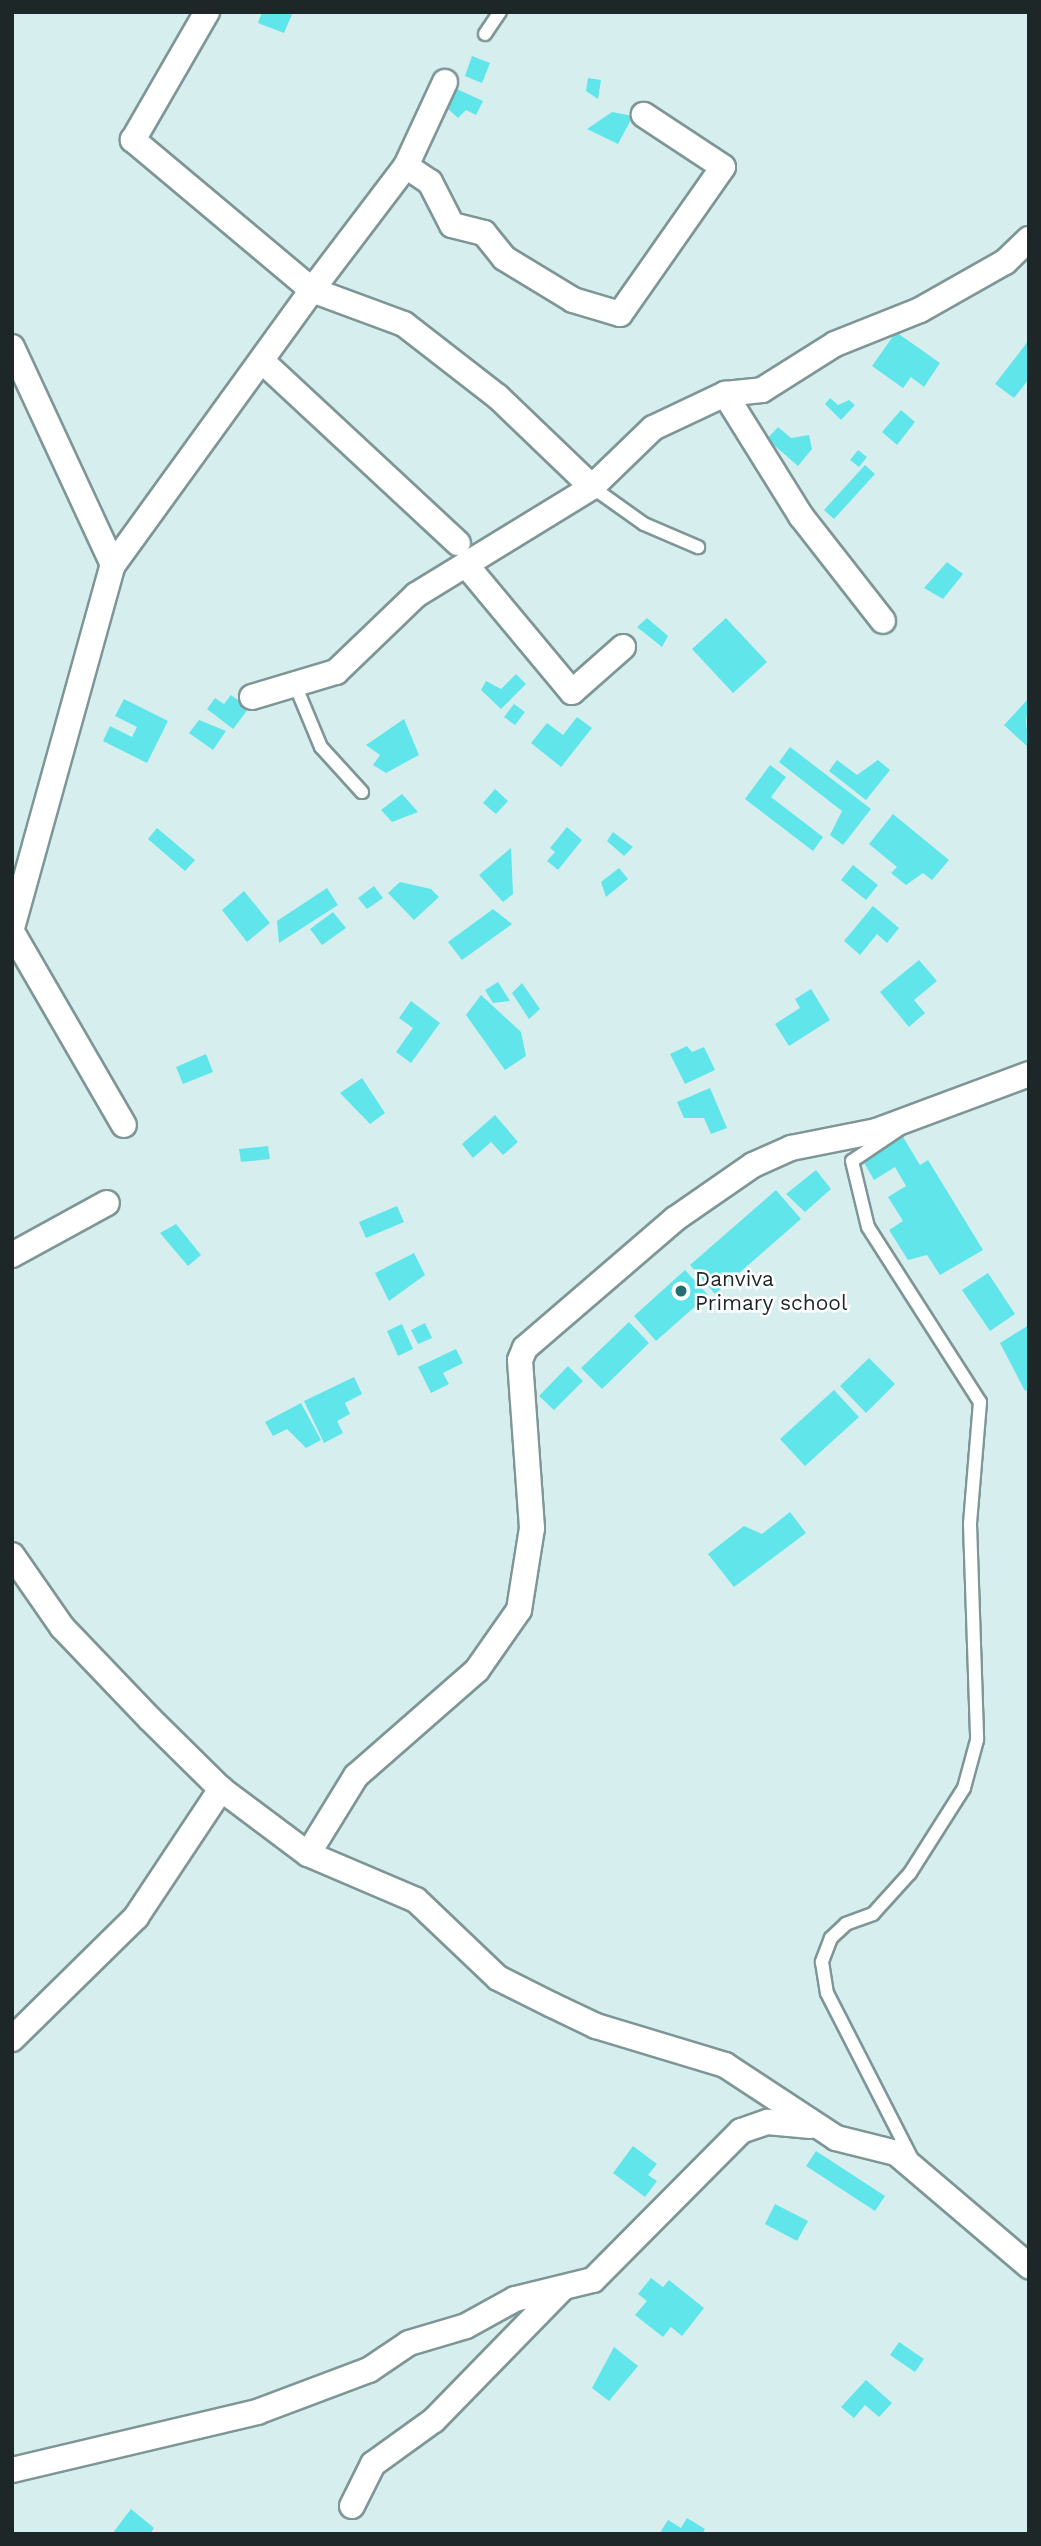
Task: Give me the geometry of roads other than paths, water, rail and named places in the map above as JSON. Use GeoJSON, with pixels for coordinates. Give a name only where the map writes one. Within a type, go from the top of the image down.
{"type":"FeatureCollection","features":[{"type":"Feature","properties":{"kind":"street"},"geometry":{"type":"LineString","coordinates":[[207,12],[133,140],[312,290],[404,324],[498,397],[593,487]]}},
{"type":"Feature","properties":{"kind":"street"},"geometry":{"type":"LineString","coordinates":[[124,1125],[12,930],[113,565],[312,290],[406,166],[445,82]]}},
{"type":"Feature","properties":{"kind":"street"},"geometry":{"type":"LineString","coordinates":[[406,166],[430,182],[452,225],[484,233],[504,258],[573,300],[620,314],[723,167],[644,115]]}},
{"type":"Feature","properties":{"kind":"street"},"geometry":{"type":"LineString","coordinates":[[252,697],[296,687],[336,672],[463,554],[593,487],[653,428],[724,394],[762,390],[835,344],[920,310],[1005,262],[1029,239]]}},
{"type":"Feature","properties":{"kind":"street"},"geometry":{"type":"LineString","coordinates":[[12,347],[113,565]]}},
{"type":"Feature","properties":{"kind":"street"},"geometry":{"type":"LineString","coordinates":[[262,362],[463,554],[572,692],[623,647]]}},
{"type":"Feature","properties":{"kind":"street"},"geometry":{"type":"LineString","coordinates":[[724,394],[802,516],[883,621]]}},
{"type":"Feature","properties":{"kind":"street"},"geometry":{"type":"LineString","coordinates":[[309,1854],[356,1776],[477,1670],[519,1610],[532,1528],[520,1360],[525,1348],[675,1220],[753,1165],[913,1115],[1029,1074]]}},
{"type":"Feature","properties":{"kind":"street"},"geometry":{"type":"LineString","coordinates":[[12,1255],[107,1203]]}},
{"type":"Feature","properties":{"kind":"street"},"geometry":{"type":"LineString","coordinates":[[12,1555],[62,1626],[221,1789],[309,1854],[426,1906],[498,1978],[596,2026],[725,2065],[836,2138],[888,2149],[916,2166],[1029,2266]]}},
{"type":"Feature","properties":{"kind":"street"},"geometry":{"type":"LineString","coordinates":[[12,2039],[136,1917],[221,1789]]}},
{"type":"Feature","properties":{"kind":"street"},"geometry":{"type":"LineString","coordinates":[[12,2470],[257,2412],[369,2370],[409,2343],[466,2326],[515,2299],[562,2289],[600,2274],[741,2131],[767,2122],[814,2126]]}},
{"type":"Feature","properties":{"kind":"street"},"geometry":{"type":"LineString","coordinates":[[352,2506],[373,2464],[434,2420],[562,2289]]}},
{"type":"Feature","properties":{"kind":"lane"},"geometry":{"type":"LineString","coordinates":[[485,34],[500,12]]}},
{"type":"Feature","properties":{"kind":"lane"},"geometry":{"type":"LineString","coordinates":[[593,487],[644,524],[698,547]]}},
{"type":"Feature","properties":{"kind":"lane"},"geometry":{"type":"LineString","coordinates":[[296,687],[321,747],[362,792]]}},
{"type":"Feature","properties":{"kind":"lane"},"geometry":{"type":"LineString","coordinates":[[913,1115],[886,1144],[852,1161],[868,1227],[980,1402],[970,1524],[977,1740],[964,1788],[910,1873],[873,1914],[846,1924],[831,1938],[822,1962],[827,1993],[916,2166]]}},
{"type":"Feature","properties":{"kind":"place","name":"Danviva Primary school"},"geometry":{"type":"Point","coordinates":[681,1291]}}]}
